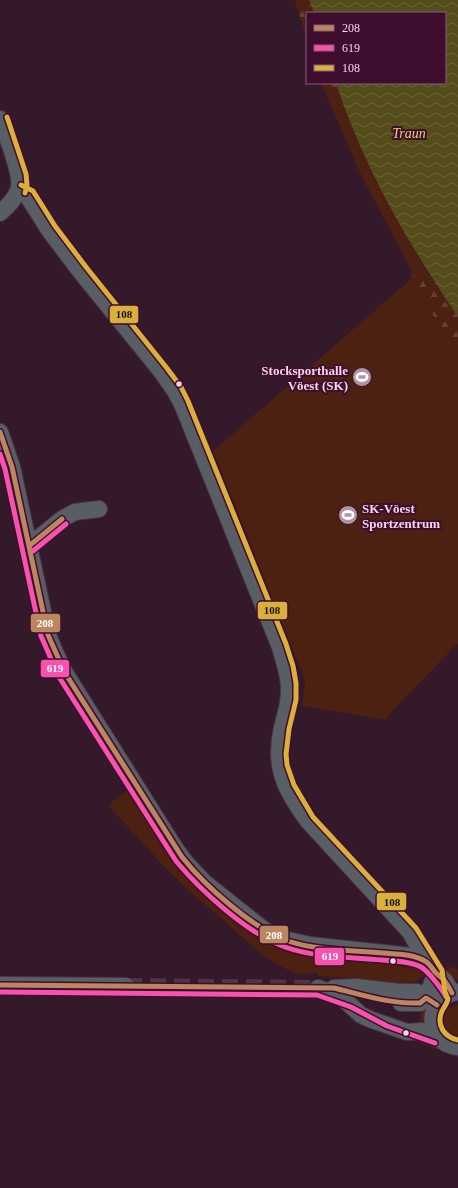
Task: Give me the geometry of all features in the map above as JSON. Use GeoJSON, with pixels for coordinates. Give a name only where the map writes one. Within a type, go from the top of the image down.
{"type":"FeatureCollection","features":[{"type":"Feature","properties":{"kind":"street"},"geometry":{"type":"LineString","coordinates":[[0,119],[19,176],[20,184],[13,200],[0,213]]}},
{"type":"Feature","properties":{"kind":"street"},"geometry":{"type":"LineString","coordinates":[[18,191],[27,195],[64,251],[161,371],[175,391],[187,417],[280,647],[288,674],[290,690],[289,701],[282,728],[279,758],[281,773],[286,788],[308,821],[410,932],[442,987],[432,1017],[434,1030],[437,1036]]}},
{"type":"Feature","properties":{"kind":"street"},"geometry":{"type":"LineString","coordinates":[[0,432],[12,467],[48,635],[55,652],[65,673],[186,863],[204,882],[225,900],[262,929],[279,938],[310,945],[419,958],[442,987]]}},
{"type":"Feature","properties":{"kind":"street"},"geometry":{"type":"LineString","coordinates":[[29,546],[62,519],[74,512],[99,509]]}},
{"type":"Feature","properties":{"kind":"street"},"geometry":{"type":"LineString","coordinates":[[0,984],[126,986]]}},
{"type":"Feature","properties":{"kind":"street"},"geometry":{"type":"LineString","coordinates":[[337,992],[356,987],[400,992],[417,992],[442,987]]}},
{"type":"Feature","properties":{"kind":"street"},"geometry":{"type":"LineString","coordinates":[[337,992],[397,1003],[420,1004],[442,987]]}},
{"type":"Feature","properties":{"kind":"street"},"geometry":{"type":"LineString","coordinates":[[337,992],[393,1020],[437,1036],[447,1044],[458,1047]]}},
{"type":"Feature","properties":{"kind":"street"},"geometry":{"type":"LineString","coordinates":[[337,992],[357,1012],[372,1020],[407,1032],[422,1031]]}},
{"type":"Feature","properties":{"kind":"green space"},"geometry":{"type":"Polygon","coordinates":[[[295,0],[309,0],[314,12],[306,12],[306,38],[295,0]]]}},
{"type":"Feature","properties":{"kind":"green space"},"geometry":{"type":"Polygon","coordinates":[[[321,84],[336,84],[340,94],[324,90],[321,84]]]}},
{"type":"Feature","properties":{"kind":"green space","name":"SK-Vöest Sportzentrum"},"geometry":{"type":"Polygon","coordinates":[[[324,90],[340,94],[367,161],[424,267],[412,279],[435,318],[458,351],[458,643],[396,707],[386,720],[302,706],[305,683],[303,675],[213,451],[411,279],[411,269],[362,177],[324,90]]]}},
{"type":"Feature","properties":{"kind":"green space"},"geometry":{"type":"Polygon","coordinates":[[[424,267],[458,317],[458,351],[435,318],[411,279],[424,267]]]}},
{"type":"Feature","properties":{"kind":"green space"},"geometry":{"type":"Polygon","coordinates":[[[127,790],[167,852],[188,878],[216,904],[260,936],[275,945],[299,954],[400,965],[406,968],[409,963],[421,966],[427,973],[417,981],[404,984],[354,978],[318,976],[318,973],[297,974],[278,965],[263,955],[186,888],[157,859],[108,805],[127,790]]]}},
{"type":"Feature","properties":{"kind":"green space"},"geometry":{"type":"Polygon","coordinates":[[[453,966],[458,970],[458,980],[451,979],[444,972],[453,966]]]}},
{"type":"Feature","properties":{"kind":"green space"},"geometry":{"type":"Polygon","coordinates":[[[458,1005],[458,1037],[451,1035],[447,1031],[443,1021],[447,1011],[451,1007],[458,1005]]]}},
{"type":"Feature","properties":{"kind":"green space"},"geometry":{"type":"Polygon","coordinates":[[[424,1009],[427,1010],[428,1024],[419,1025],[421,1012],[424,1009]]]}},
{"type":"Feature","properties":{"kind":"green space"},"geometry":{"type":"Polygon","coordinates":[[[410,1039],[430,1039],[458,1054],[458,1057],[410,1039]]]}},
{"type":"Feature","properties":{"kind":"water","name":"Traun"},"geometry":{"type":"Polygon","coordinates":[[[309,0],[458,0],[458,317],[422,262],[389,204],[360,145],[336,84],[446,84],[446,12],[314,12],[309,0]]]}},
{"type":"Feature","properties":{"kind":"tunnel"},"geometry":{"type":"LineString","coordinates":[[126,986],[318,988]]}},
{"type":"Feature","properties":{"kind":"transit line","name":"108"},"geometry":{"type":"LineString","coordinates":[[7,117],[26,174],[27,185],[25,193]]}},
{"type":"Feature","properties":{"kind":"transit line","name":"108"},"geometry":{"type":"LineString","coordinates":[[21,185],[33,191],[55,226],[181,387],[286,644],[293,666],[296,683],[296,700],[289,729],[286,754],[287,765],[294,785],[313,817],[416,928],[442,970],[445,992],[448,999],[440,1016],[442,1030],[449,1036],[458,1040]]}},
{"type":"Feature","properties":{"kind":"transit line","name":"208"},"geometry":{"type":"LineString","coordinates":[[0,432],[12,467],[48,635],[65,673],[182,857],[203,881],[230,905],[274,935],[288,941],[311,947],[400,954],[415,957],[428,963],[444,980],[452,993]]}},
{"type":"Feature","properties":{"kind":"transit line","name":"619"},"geometry":{"type":"LineString","coordinates":[[0,454],[5,469],[41,636],[59,677],[176,861],[198,885],[226,910],[241,922],[271,941],[297,951],[309,953],[402,962],[417,965],[431,976],[446,997]]}},
{"type":"Feature","properties":{"kind":"transit line","name":"208"},"geometry":{"type":"LineString","coordinates":[[29,546],[62,519]]}},
{"type":"Feature","properties":{"kind":"transit line","name":"619"},"geometry":{"type":"LineString","coordinates":[[33,551],[66,524]]}},
{"type":"Feature","properties":{"kind":"transit line","name":"208"},"geometry":{"type":"LineString","coordinates":[[0,985],[334,988],[398,1002],[420,1003],[426,998],[437,1005]]}},
{"type":"Feature","properties":{"kind":"transit line","name":"619"},"geometry":{"type":"LineString","coordinates":[[0,992],[317,995],[351,1007],[387,1026],[435,1043]]}},
{"type":"Feature","properties":{"kind":"place","name":"Stocksporthalle Vöest (SK)"},"geometry":{"type":"Point","coordinates":[362,377]}},
{"type":"Feature","properties":{"kind":"place","name":"SK-Vöest Sportzentrum"},"geometry":{"type":"Point","coordinates":[348,515]}}]}
